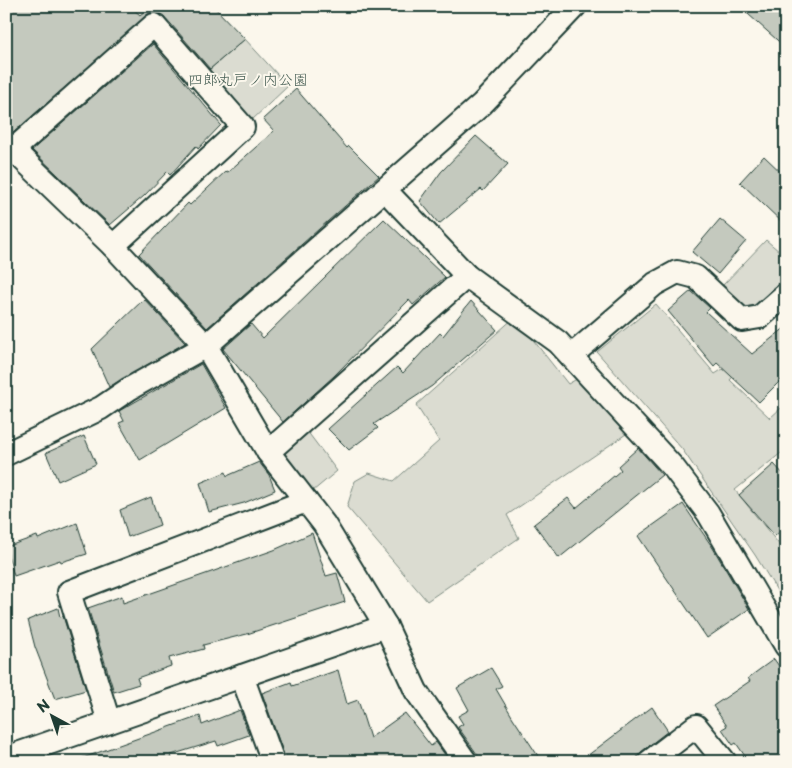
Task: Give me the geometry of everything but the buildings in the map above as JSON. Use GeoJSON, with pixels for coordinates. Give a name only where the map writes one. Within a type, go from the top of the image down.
{"type":"FeatureCollection","features":[{"type":"Feature","properties":{"kind":"street"},"geometry":{"type":"LineString","coordinates":[[6,454],[101,408],[129,389],[206,346],[482,104],[576,6]]}},
{"type":"Feature","properties":{"kind":"street"},"geometry":{"type":"LineString","coordinates":[[113,246],[243,127],[154,25],[10,147],[113,246],[206,346],[268,452],[324,524],[386,626],[416,691],[466,762]]}},
{"type":"Feature","properties":{"kind":"street"},"geometry":{"type":"LineString","coordinates":[[385,190],[467,276],[558,342],[673,467],[708,513],[786,646]]}},
{"type":"Feature","properties":{"kind":"street"},"geometry":{"type":"LineString","coordinates":[[571,356],[656,284],[677,272],[696,277],[742,320],[760,317],[786,294]]}},
{"type":"Feature","properties":{"kind":"street"},"geometry":{"type":"LineString","coordinates":[[268,452],[467,276]]}},
{"type":"Feature","properties":{"kind":"street"},"geometry":{"type":"LineString","coordinates":[[109,722],[69,592],[306,501]]}},
{"type":"Feature","properties":{"kind":"street"},"geometry":{"type":"LineString","coordinates":[[6,758],[39,755],[109,722],[386,626]]}},
{"type":"Feature","properties":{"kind":"street"},"geometry":{"type":"LineString","coordinates":[[242,676],[271,756]]}},
{"type":"Feature","properties":{"kind":"street"},"geometry":{"type":"LineString","coordinates":[[649,762],[696,726],[725,762]]}},
{"type":"Feature","properties":{"kind":"green space","name":"四郎丸戸ノ内公園"},"geometry":{"type":"Polygon","coordinates":[[[245,39],[288,86],[252,120],[208,71],[245,39]]]}},
{"type":"Feature","properties":{"kind":"green space"},"geometry":{"type":"Polygon","coordinates":[[[766,240],[786,257],[786,278],[762,303],[746,307],[722,286],[766,240]]]}},
{"type":"Feature","properties":{"kind":"green space"},"geometry":{"type":"Polygon","coordinates":[[[656,304],[715,374],[734,362],[739,370],[730,380],[770,418],[781,408],[786,413],[786,449],[735,490],[786,553],[786,605],[755,555],[682,449],[597,352],[656,304]]]}},
{"type":"Feature","properties":{"kind":"green space"},"geometry":{"type":"Polygon","coordinates":[[[515,317],[568,384],[582,376],[629,432],[507,515],[519,538],[427,601],[347,507],[355,481],[369,473],[394,481],[439,441],[416,405],[515,317]]]}},
{"type":"Feature","properties":{"kind":"green space"},"geometry":{"type":"Polygon","coordinates":[[[307,431],[337,471],[307,496],[280,455],[307,431]]]}}]}
